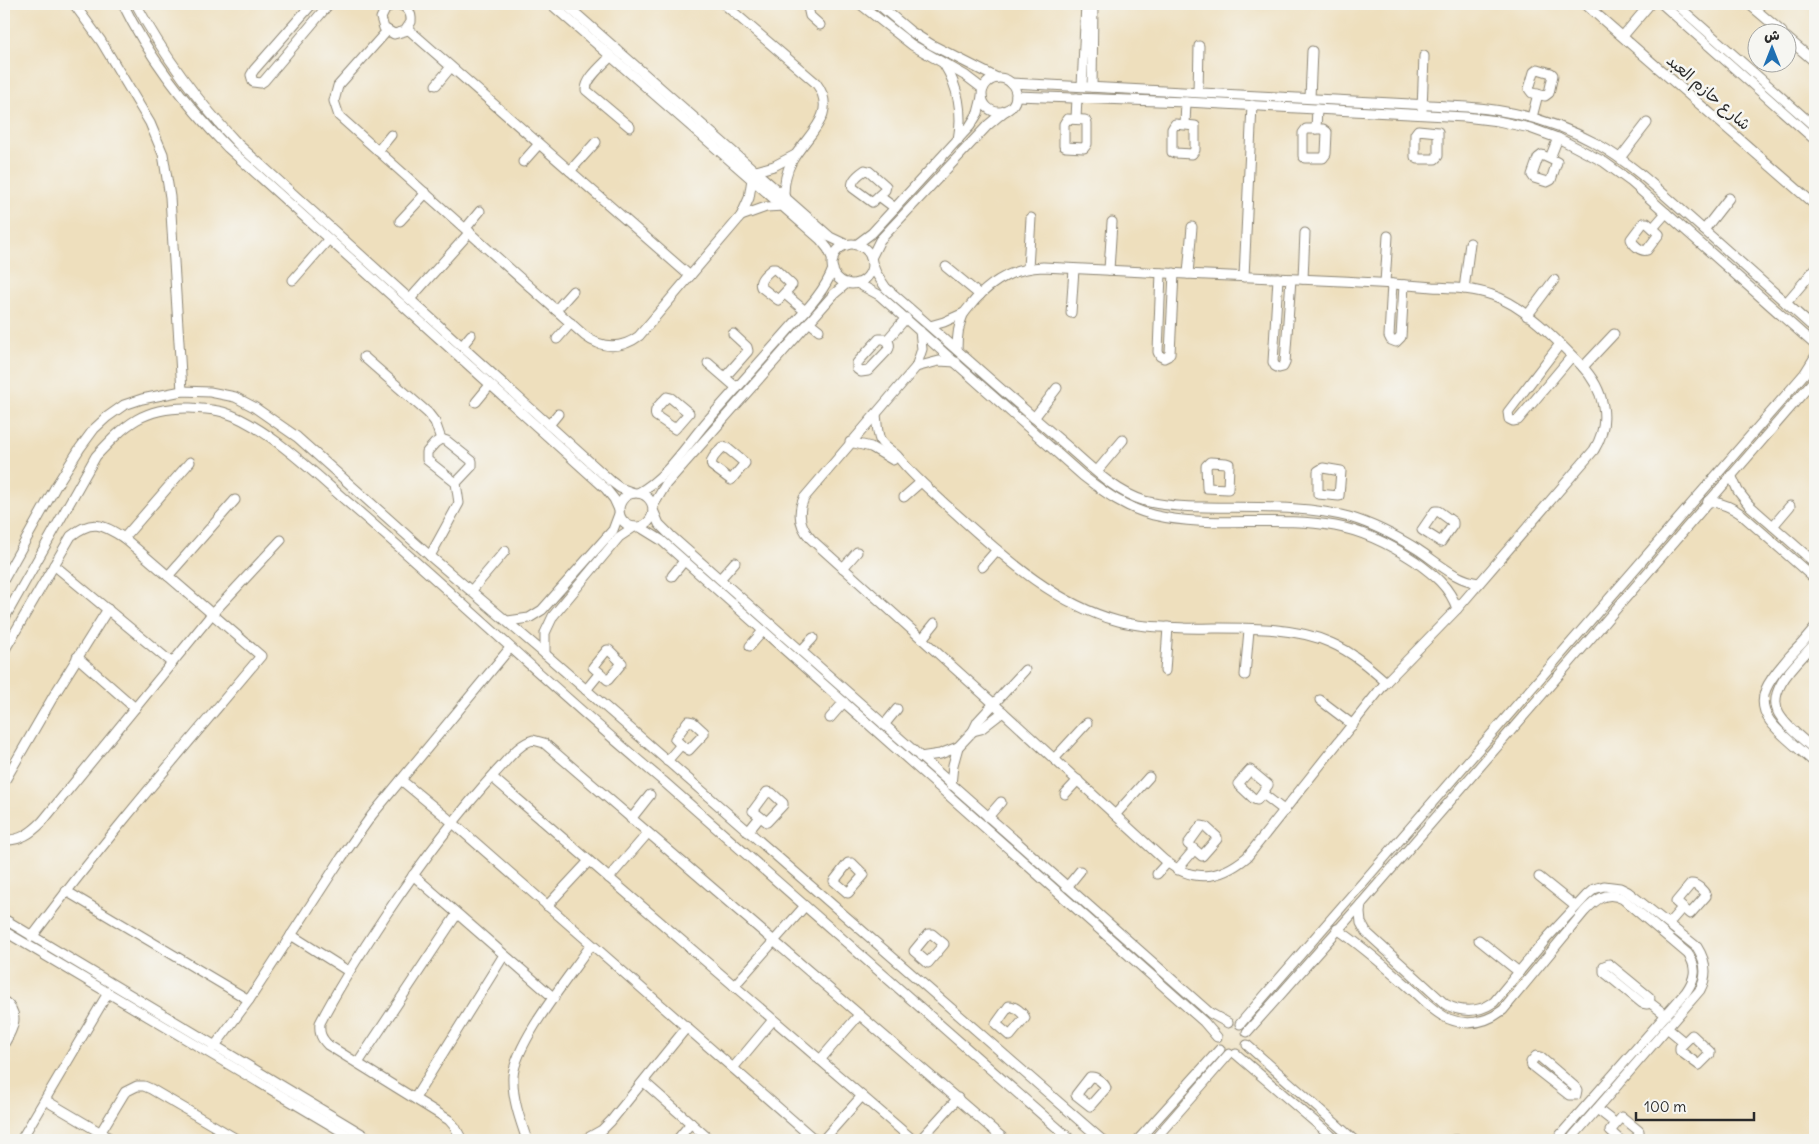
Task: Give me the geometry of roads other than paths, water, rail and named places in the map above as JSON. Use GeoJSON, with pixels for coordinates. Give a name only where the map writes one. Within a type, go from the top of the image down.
{"type":"FeatureCollection","features":[{"type":"Feature","properties":{"kind":"street"},"geometry":{"type":"LineString","coordinates":[[74,4],[101,41],[156,135],[163,154],[170,197],[182,392]]}},
{"type":"Feature","properties":{"kind":"street"},"geometry":{"type":"LineString","coordinates":[[122,4],[151,54],[190,108],[228,148],[606,490],[614,499],[623,522],[664,536],[720,579],[1210,1013],[1228,1023],[1240,1024],[1247,1032],[1249,1039],[1247,1045],[1242,1051],[1233,1054],[1154,1140]]}},
{"type":"Feature","properties":{"kind":"street"},"geometry":{"type":"LineString","coordinates":[[136,4],[170,60],[204,107],[245,150],[612,482],[620,488],[649,499],[664,536],[684,561],[1204,1022],[1217,1036],[1220,1048]]}},
{"type":"Feature","properties":{"kind":"street"},"geometry":{"type":"LineString","coordinates":[[312,4],[254,70],[251,75],[253,82],[261,83],[264,81],[328,4]]}},
{"type":"Feature","properties":{"kind":"street"},"geometry":{"type":"LineString","coordinates":[[396,4],[409,6],[412,18],[408,29],[398,34],[387,31],[381,21],[384,6],[396,4]]}},
{"type":"Feature","properties":{"kind":"street"},"geometry":{"type":"LineString","coordinates":[[551,4],[754,175],[784,195],[821,234],[840,279],[879,295],[1084,476],[1113,498],[1128,506],[1164,517],[1327,524],[1346,528],[1378,540],[1407,556],[1440,582],[1452,598],[1456,609]]}},
{"type":"Feature","properties":{"kind":"street"},"geometry":{"type":"LineString","coordinates":[[565,4],[754,175],[784,206],[821,234],[867,251],[876,273],[886,288],[1034,418],[1118,488],[1147,501],[1190,507],[1324,511],[1360,520],[1418,550],[1455,576],[1479,583]]}},
{"type":"Feature","properties":{"kind":"street"},"geometry":{"type":"LineString","coordinates":[[724,4],[819,88],[824,103],[823,116],[797,154],[787,174],[784,195]]}},
{"type":"Feature","properties":{"kind":"street"},"geometry":{"type":"LineString","coordinates":[[805,4],[808,7],[810,16],[820,26]]}},
{"type":"Feature","properties":{"kind":"street"},"geometry":{"type":"LineString","coordinates":[[860,4],[896,34],[966,76],[982,93],[985,104],[991,110],[998,112],[1006,110]]}},
{"type":"Feature","properties":{"kind":"street"},"geometry":{"type":"LineString","coordinates":[[1086,4],[1092,87]]}},
{"type":"Feature","properties":{"kind":"street"},"geometry":{"type":"LineString","coordinates":[[1082,86],[1093,4]]}},
{"type":"Feature","properties":{"kind":"street","name":"شارع حازم العبد"},"geometry":{"type":"LineString","coordinates":[[1585,4],[1814,203]]}},
{"type":"Feature","properties":{"kind":"street"},"geometry":{"type":"LineString","coordinates":[[1623,36],[1650,4]]}},
{"type":"Feature","properties":{"kind":"street"},"geometry":{"type":"LineString","coordinates":[[1662,4],[1815,140]]}},
{"type":"Feature","properties":{"kind":"street"},"geometry":{"type":"LineString","coordinates":[[1676,4],[1815,127]]}},
{"type":"Feature","properties":{"kind":"street"},"geometry":{"type":"LineString","coordinates":[[1749,4],[1770,22]]}},
{"type":"Feature","properties":{"kind":"street"},"geometry":{"type":"LineString","coordinates":[[545,654],[545,633],[552,616],[619,537],[649,522],[653,508],[666,484],[837,291],[868,276],[876,245],[883,236],[988,126],[1014,103],[1015,89],[1011,83],[932,46],[910,31],[884,6]]}},
{"type":"Feature","properties":{"kind":"street"},"geometry":{"type":"LineString","coordinates":[[408,29],[690,276]]}},
{"type":"Feature","properties":{"kind":"street"},"geometry":{"type":"LineString","coordinates":[[387,31],[338,86],[334,96],[334,106],[339,116],[556,310],[596,343],[609,346],[628,343],[643,331],[741,216],[749,198],[754,175]]}},
{"type":"Feature","properties":{"kind":"street"},"geometry":{"type":"LineString","coordinates":[[1796,45],[1815,61]]}},
{"type":"Feature","properties":{"kind":"street"},"geometry":{"type":"LineString","coordinates":[[1198,92],[1199,46]]}},
{"type":"Feature","properties":{"kind":"street"},"geometry":{"type":"LineString","coordinates":[[1310,98],[1312,51]]}},
{"type":"Feature","properties":{"kind":"street"},"geometry":{"type":"LineString","coordinates":[[611,56],[589,80],[586,90],[630,127]]}},
{"type":"Feature","properties":{"kind":"street"},"geometry":{"type":"LineString","coordinates":[[1424,56],[1422,104],[1427,130]]}},
{"type":"Feature","properties":{"kind":"street"},"geometry":{"type":"LineString","coordinates":[[944,64],[952,80],[960,105],[958,140]]}},
{"type":"Feature","properties":{"kind":"street"},"geometry":{"type":"LineString","coordinates":[[436,84],[451,67]]}},
{"type":"Feature","properties":{"kind":"street"},"geometry":{"type":"LineString","coordinates":[[508,621],[522,620],[536,615],[542,610],[613,530],[623,499],[659,479],[805,311],[826,285],[839,249],[851,245],[872,233],[958,140],[974,120],[982,93],[990,80],[997,78]]}},
{"type":"Feature","properties":{"kind":"street"},"geometry":{"type":"LineString","coordinates":[[1011,83],[1482,108],[1532,118],[1576,133],[1620,158],[1704,230],[1815,330]]}},
{"type":"Feature","properties":{"kind":"street"},"geometry":{"type":"LineString","coordinates":[[1532,118],[1538,94]]}},
{"type":"Feature","properties":{"kind":"street"},"geometry":{"type":"LineString","coordinates":[[1016,96],[1252,105],[1425,115],[1498,121],[1530,128],[1558,138],[1604,162],[1630,181],[1815,345]]}},
{"type":"Feature","properties":{"kind":"street"},"geometry":{"type":"LineString","coordinates":[[1076,119],[1077,98]]}},
{"type":"Feature","properties":{"kind":"street"},"geometry":{"type":"LineString","coordinates":[[1185,124],[1186,102]]}},
{"type":"Feature","properties":{"kind":"street"},"geometry":{"type":"LineString","coordinates":[[1244,277],[1252,105]]}},
{"type":"Feature","properties":{"kind":"street"},"geometry":{"type":"LineString","coordinates":[[1316,109],[1316,129]]}},
{"type":"Feature","properties":{"kind":"street"},"geometry":{"type":"LineString","coordinates":[[1620,158],[1647,123]]}},
{"type":"Feature","properties":{"kind":"street"},"geometry":{"type":"LineString","coordinates":[[378,151],[391,135]]}},
{"type":"Feature","properties":{"kind":"street"},"geometry":{"type":"LineString","coordinates":[[1550,158],[1558,138]]}},
{"type":"Feature","properties":{"kind":"street"},"geometry":{"type":"LineString","coordinates":[[570,171],[596,142]]}},
{"type":"Feature","properties":{"kind":"street"},"geometry":{"type":"LineString","coordinates":[[523,162],[540,144]]}},
{"type":"Feature","properties":{"kind":"street"},"geometry":{"type":"LineString","coordinates":[[754,175],[797,154]]}},
{"type":"Feature","properties":{"kind":"street"},"geometry":{"type":"LineString","coordinates":[[400,221],[426,193]]}},
{"type":"Feature","properties":{"kind":"street"},"geometry":{"type":"LineString","coordinates":[[880,196],[895,208]]}},
{"type":"Feature","properties":{"kind":"street"},"geometry":{"type":"LineString","coordinates":[[1704,230],[1729,198]]}},
{"type":"Feature","properties":{"kind":"street"},"geometry":{"type":"LineString","coordinates":[[741,216],[766,207],[784,206]]}},
{"type":"Feature","properties":{"kind":"street"},"geometry":{"type":"LineString","coordinates":[[410,298],[468,230],[480,211]]}},
{"type":"Feature","properties":{"kind":"street"},"geometry":{"type":"LineString","coordinates":[[1653,228],[1666,213]]}},
{"type":"Feature","properties":{"kind":"street"},"geometry":{"type":"LineString","coordinates":[[310,224],[318,216]]}},
{"type":"Feature","properties":{"kind":"street"},"geometry":{"type":"LineString","coordinates":[[1028,268],[1031,218]]}},
{"type":"Feature","properties":{"kind":"street"},"geometry":{"type":"LineString","coordinates":[[1109,270],[1112,222]]}},
{"type":"Feature","properties":{"kind":"street"},"geometry":{"type":"LineString","coordinates":[[1188,274],[1192,226]]}},
{"type":"Feature","properties":{"kind":"street"},"geometry":{"type":"LineString","coordinates":[[1302,280],[1305,233]]}},
{"type":"Feature","properties":{"kind":"street"},"geometry":{"type":"LineString","coordinates":[[1388,236],[1389,336],[1391,340],[1396,342],[1401,337],[1404,284]]}},
{"type":"Feature","properties":{"kind":"street"},"geometry":{"type":"LineString","coordinates":[[293,280],[328,240]]}},
{"type":"Feature","properties":{"kind":"street"},"geometry":{"type":"LineString","coordinates":[[1464,289],[1470,243]]}},
{"type":"Feature","properties":{"kind":"street"},"geometry":{"type":"LineString","coordinates":[[1730,270],[1738,260]]}},
{"type":"Feature","properties":{"kind":"street"},"geometry":{"type":"LineString","coordinates":[[946,267],[980,295]]}},
{"type":"Feature","properties":{"kind":"street"},"geometry":{"type":"LineString","coordinates":[[920,331],[922,349],[916,367],[808,493],[802,503],[800,514],[802,525],[807,535],[1004,712],[1167,863],[1177,870],[1190,875],[1200,876],[1228,870],[1247,857],[1386,682],[1456,609],[1594,450],[1599,442],[1604,423],[1603,403],[1592,378],[1560,344],[1512,304],[1493,295],[1464,289],[1404,284],[1028,268],[1006,274],[980,295],[964,313],[950,320],[930,326]]}},
{"type":"Feature","properties":{"kind":"street"},"geometry":{"type":"LineString","coordinates":[[1071,313],[1074,269]]}},
{"type":"Feature","properties":{"kind":"street"},"geometry":{"type":"LineString","coordinates":[[1786,303],[1815,269]]}},
{"type":"Feature","properties":{"kind":"street"},"geometry":{"type":"LineString","coordinates":[[1161,273],[1158,352],[1164,358],[1170,353],[1174,273]]}},
{"type":"Feature","properties":{"kind":"street"},"geometry":{"type":"LineString","coordinates":[[1278,278],[1273,362],[1279,368],[1283,367],[1286,363],[1291,279]]}},
{"type":"Feature","properties":{"kind":"street"},"geometry":{"type":"LineString","coordinates":[[1527,316],[1554,280]]}},
{"type":"Feature","properties":{"kind":"street"},"geometry":{"type":"LineString","coordinates":[[879,295],[886,288]]}},
{"type":"Feature","properties":{"kind":"street"},"geometry":{"type":"LineString","coordinates":[[556,310],[573,291]]}},
{"type":"Feature","properties":{"kind":"street"},"geometry":{"type":"LineString","coordinates":[[785,294],[805,311]]}},
{"type":"Feature","properties":{"kind":"street"},"geometry":{"type":"LineString","coordinates":[[957,350],[959,328],[964,313]]}},
{"type":"Feature","properties":{"kind":"street"},"geometry":{"type":"LineString","coordinates":[[886,340],[906,318]]}},
{"type":"Feature","properties":{"kind":"street"},"geometry":{"type":"LineString","coordinates":[[809,322],[819,330]]}},
{"type":"Feature","properties":{"kind":"street"},"geometry":{"type":"LineString","coordinates":[[557,340],[571,323]]}},
{"type":"Feature","properties":{"kind":"street"},"geometry":{"type":"LineString","coordinates":[[1159,328],[1172,328]]}},
{"type":"Feature","properties":{"kind":"street"},"geometry":{"type":"LineString","coordinates":[[725,377],[748,351],[747,347],[733,334]]}},
{"type":"Feature","properties":{"kind":"street"},"geometry":{"type":"LineString","coordinates":[[1583,367],[1614,334]]}},
{"type":"Feature","properties":{"kind":"street"},"geometry":{"type":"LineString","coordinates":[[462,346],[471,335]]}},
{"type":"Feature","properties":{"kind":"street"},"geometry":{"type":"LineString","coordinates":[[1274,339],[1287,340]]}},
{"type":"Feature","properties":{"kind":"street"},"geometry":{"type":"LineString","coordinates":[[1560,344],[1508,412],[1509,419],[1513,421],[1518,420],[1572,356]]}},
{"type":"Feature","properties":{"kind":"street"},"geometry":{"type":"LineString","coordinates":[[364,357],[428,413],[435,422],[441,439]]}},
{"type":"Feature","properties":{"kind":"street"},"geometry":{"type":"LineString","coordinates":[[1240,1024],[1805,373],[1815,357]]}},
{"type":"Feature","properties":{"kind":"street"},"geometry":{"type":"LineString","coordinates":[[916,367],[940,361],[956,362]]}},
{"type":"Feature","properties":{"kind":"street"},"geometry":{"type":"LineString","coordinates":[[708,363],[737,388]]}},
{"type":"Feature","properties":{"kind":"street"},"geometry":{"type":"LineString","coordinates":[[1247,1032],[1361,904],[1815,379]]}},
{"type":"Feature","properties":{"kind":"street"},"geometry":{"type":"LineString","coordinates":[[476,402],[490,386]]}},
{"type":"Feature","properties":{"kind":"street"},"geometry":{"type":"LineString","coordinates":[[1034,418],[1057,388]]}},
{"type":"Feature","properties":{"kind":"street"},"geometry":{"type":"LineString","coordinates":[[4,579],[56,486],[80,448],[94,429],[107,416],[124,406],[142,399],[182,392],[210,392],[235,397],[274,419],[297,437],[430,556],[508,621],[1102,1140]]}},
{"type":"Feature","properties":{"kind":"street"},"geometry":{"type":"LineString","coordinates":[[4,619],[96,456],[116,434],[145,414],[177,408],[223,412],[245,421],[287,450],[393,541],[597,726],[663,781],[1071,1140]]}},
{"type":"Feature","properties":{"kind":"street"},"geometry":{"type":"LineString","coordinates":[[548,424],[558,414]]}},
{"type":"Feature","properties":{"kind":"street"},"geometry":{"type":"LineString","coordinates":[[876,414],[880,440],[921,482],[1018,567],[1045,586],[1092,612],[1126,623],[1168,627],[1293,632],[1322,640],[1352,655],[1386,682]]}},
{"type":"Feature","properties":{"kind":"street"},"geometry":{"type":"LineString","coordinates":[[683,422],[698,432]]}},
{"type":"Feature","properties":{"kind":"street"},"geometry":{"type":"LineString","coordinates":[[1757,427],[1766,435]]}},
{"type":"Feature","properties":{"kind":"street"},"geometry":{"type":"LineString","coordinates":[[430,556],[459,503],[456,483],[426,460],[427,452],[441,439]]}},
{"type":"Feature","properties":{"kind":"street"},"geometry":{"type":"LineString","coordinates":[[441,439],[447,441],[473,463],[459,482],[456,483]]}},
{"type":"Feature","properties":{"kind":"street"},"geometry":{"type":"LineString","coordinates":[[1097,472],[1123,440]]}},
{"type":"Feature","properties":{"kind":"street"},"geometry":{"type":"LineString","coordinates":[[704,442],[717,453]]}},
{"type":"Feature","properties":{"kind":"street"},"geometry":{"type":"LineString","coordinates":[[850,442],[871,447],[900,462]]}},
{"type":"Feature","properties":{"kind":"street"},"geometry":{"type":"LineString","coordinates":[[124,538],[190,462]]}},
{"type":"Feature","properties":{"kind":"street"},"geometry":{"type":"LineString","coordinates":[[1731,475],[1738,492],[1759,514],[1815,563]]}},
{"type":"Feature","properties":{"kind":"street"},"geometry":{"type":"LineString","coordinates":[[904,498],[921,482]]}},
{"type":"Feature","properties":{"kind":"street"},"geometry":{"type":"LineString","coordinates":[[1218,490],[1218,507]]}},
{"type":"Feature","properties":{"kind":"street"},"geometry":{"type":"LineString","coordinates":[[1324,511],[1326,495]]}},
{"type":"Feature","properties":{"kind":"street"},"geometry":{"type":"LineString","coordinates":[[168,576],[235,500]]}},
{"type":"Feature","properties":{"kind":"street"},"geometry":{"type":"LineString","coordinates":[[1708,501],[1733,507],[1815,579]]}},
{"type":"Feature","properties":{"kind":"street"},"geometry":{"type":"LineString","coordinates":[[1773,526],[1790,506]]}},
{"type":"Feature","properties":{"kind":"street"},"geometry":{"type":"LineString","coordinates":[[1248,508],[1248,522]]}},
{"type":"Feature","properties":{"kind":"street"},"geometry":{"type":"LineString","coordinates":[[1752,522],[1759,514]]}},
{"type":"Feature","properties":{"kind":"street"},"geometry":{"type":"LineString","coordinates":[[5,647],[71,536],[81,528],[92,524],[103,526],[124,538],[261,656],[122,820],[32,937]]}},
{"type":"Feature","properties":{"kind":"street"},"geometry":{"type":"LineString","coordinates":[[1418,550],[1428,536]]}},
{"type":"Feature","properties":{"kind":"street"},"geometry":{"type":"LineString","coordinates":[[4,840],[22,838],[33,832],[212,614],[281,540]]}},
{"type":"Feature","properties":{"kind":"street"},"geometry":{"type":"LineString","coordinates":[[982,567],[997,550]]}},
{"type":"Feature","properties":{"kind":"street"},"geometry":{"type":"LineString","coordinates":[[472,590],[505,552]]}},
{"type":"Feature","properties":{"kind":"street"},"geometry":{"type":"LineString","coordinates":[[843,568],[857,552]]}},
{"type":"Feature","properties":{"kind":"street"},"geometry":{"type":"LineString","coordinates":[[672,576],[684,561]]}},
{"type":"Feature","properties":{"kind":"street"},"geometry":{"type":"LineString","coordinates":[[720,579],[735,562]]}},
{"type":"Feature","properties":{"kind":"street"},"geometry":{"type":"LineString","coordinates":[[54,565],[172,663]]}},
{"type":"Feature","properties":{"kind":"street"},"geometry":{"type":"LineString","coordinates":[[4,782],[108,609]]}},
{"type":"Feature","properties":{"kind":"street"},"geometry":{"type":"LineString","coordinates":[[922,639],[935,622]]}},
{"type":"Feature","properties":{"kind":"street"},"geometry":{"type":"LineString","coordinates":[[1165,671],[1168,627]]}},
{"type":"Feature","properties":{"kind":"street"},"geometry":{"type":"LineString","coordinates":[[1815,628],[1771,678],[1765,689],[1763,700],[1765,712],[1771,722],[1815,763]]}},
{"type":"Feature","properties":{"kind":"street"},"geometry":{"type":"LineString","coordinates":[[1246,675],[1249,630]]}},
{"type":"Feature","properties":{"kind":"street"},"geometry":{"type":"LineString","coordinates":[[750,646],[763,631]]}},
{"type":"Feature","properties":{"kind":"street"},"geometry":{"type":"LineString","coordinates":[[801,651],[813,638]]}},
{"type":"Feature","properties":{"kind":"street"},"geometry":{"type":"LineString","coordinates":[[1815,643],[1780,683],[1775,699],[1777,710],[1783,719],[1815,750]]}},
{"type":"Feature","properties":{"kind":"street"},"geometry":{"type":"LineString","coordinates":[[214,1047],[249,1000],[372,815],[510,648]]}},
{"type":"Feature","properties":{"kind":"street"},"geometry":{"type":"LineString","coordinates":[[78,657],[135,708]]}},
{"type":"Feature","properties":{"kind":"street"},"geometry":{"type":"LineString","coordinates":[[920,757],[940,754],[958,747],[973,731],[975,724],[1025,670]]}},
{"type":"Feature","properties":{"kind":"street"},"geometry":{"type":"LineString","coordinates":[[819,680],[826,673]]}},
{"type":"Feature","properties":{"kind":"street"},"geometry":{"type":"LineString","coordinates":[[586,690],[599,674]]}},
{"type":"Feature","properties":{"kind":"street"},"geometry":{"type":"LineString","coordinates":[[1320,700],[1353,725]]}},
{"type":"Feature","properties":{"kind":"street"},"geometry":{"type":"LineString","coordinates":[[830,718],[844,702]]}},
{"type":"Feature","properties":{"kind":"street"},"geometry":{"type":"LineString","coordinates":[[884,724],[897,709]]}},
{"type":"Feature","properties":{"kind":"street"},"geometry":{"type":"LineString","coordinates":[[973,731],[981,729],[1004,712]]}},
{"type":"Feature","properties":{"kind":"street"},"geometry":{"type":"LineString","coordinates":[[1054,759],[1087,723]]}},
{"type":"Feature","properties":{"kind":"street"},"geometry":{"type":"LineString","coordinates":[[462,1140],[449,1120],[328,1045],[322,1039],[319,1032],[320,1024],[348,971],[412,875],[452,822],[527,741],[538,740],[1005,1140]]}},
{"type":"Feature","properties":{"kind":"street"},"geometry":{"type":"LineString","coordinates":[[667,761],[681,745]]}},
{"type":"Feature","properties":{"kind":"street"},"geometry":{"type":"LineString","coordinates":[[952,785],[953,765],[958,747]]}},
{"type":"Feature","properties":{"kind":"street"},"geometry":{"type":"LineString","coordinates":[[492,777],[913,1140]]}},
{"type":"Feature","properties":{"kind":"street"},"geometry":{"type":"LineString","coordinates":[[1115,815],[1149,777]]}},
{"type":"Feature","properties":{"kind":"street"},"geometry":{"type":"LineString","coordinates":[[401,780],[452,822],[814,1140]]}},
{"type":"Feature","properties":{"kind":"street"},"geometry":{"type":"LineString","coordinates":[[1065,794],[1078,780]]}},
{"type":"Feature","properties":{"kind":"street"},"geometry":{"type":"LineString","coordinates":[[1263,794],[1284,811]]}},
{"type":"Feature","properties":{"kind":"street"},"geometry":{"type":"LineString","coordinates":[[631,819],[650,795]]}},
{"type":"Feature","properties":{"kind":"street"},"geometry":{"type":"LineString","coordinates":[[988,817],[1001,802]]}},
{"type":"Feature","properties":{"kind":"street"},"geometry":{"type":"LineString","coordinates":[[748,832],[760,818]]}},
{"type":"Feature","properties":{"kind":"street"},"geometry":{"type":"LineString","coordinates":[[609,878],[648,833]]}},
{"type":"Feature","properties":{"kind":"street"},"geometry":{"type":"LineString","coordinates":[[1177,870],[1193,850]]}},
{"type":"Feature","properties":{"kind":"street"},"geometry":{"type":"LineString","coordinates":[[1030,867],[1036,860]]}},
{"type":"Feature","properties":{"kind":"street"},"geometry":{"type":"LineString","coordinates":[[547,906],[589,861]]}},
{"type":"Feature","properties":{"kind":"street"},"geometry":{"type":"LineString","coordinates":[[1157,874],[1167,863]]}},
{"type":"Feature","properties":{"kind":"street"},"geometry":{"type":"LineString","coordinates":[[1067,887],[1080,871]]}},
{"type":"Feature","properties":{"kind":"street"},"geometry":{"type":"LineString","coordinates":[[412,875],[554,998]]}},
{"type":"Feature","properties":{"kind":"street"},"geometry":{"type":"LineString","coordinates":[[1539,877],[1575,906]]}},
{"type":"Feature","properties":{"kind":"street"},"geometry":{"type":"LineString","coordinates":[[1361,904],[1362,923],[1372,939],[1436,997],[1452,1008],[1469,1011],[1487,1007],[1502,994],[1575,906],[1594,889],[1604,886],[1620,888],[1628,892],[1697,947],[1706,969],[1703,984],[1667,1028],[1588,1104],[1556,1140]]}},
{"type":"Feature","properties":{"kind":"street"},"geometry":{"type":"LineString","coordinates":[[828,902],[840,888]]}},
{"type":"Feature","properties":{"kind":"street"},"geometry":{"type":"LineString","coordinates":[[66,891],[249,1000]]}},
{"type":"Feature","properties":{"kind":"street"},"geometry":{"type":"LineString","coordinates":[[1337,929],[1357,943],[1438,1013],[1448,1018],[1470,1023],[1483,1021],[1503,1010],[1592,902],[1604,896],[1611,895],[1623,899],[1684,950],[1692,960],[1694,981],[1616,1079],[1597,1109],[1570,1140]]}},
{"type":"Feature","properties":{"kind":"street"},"geometry":{"type":"LineString","coordinates":[[734,986],[805,906]]}},
{"type":"Feature","properties":{"kind":"street"},"geometry":{"type":"LineString","coordinates":[[1669,924],[1682,908]]}},
{"type":"Feature","properties":{"kind":"street"},"geometry":{"type":"LineString","coordinates":[[358,1063],[457,914]]}},
{"type":"Feature","properties":{"kind":"street"},"geometry":{"type":"LineString","coordinates":[[4,919],[32,937],[108,993],[356,1140]]}},
{"type":"Feature","properties":{"kind":"street"},"geometry":{"type":"LineString","coordinates":[[4,931],[70,965],[372,1140]]}},
{"type":"Feature","properties":{"kind":"street"},"geometry":{"type":"LineString","coordinates":[[291,935],[348,971]]}},
{"type":"Feature","properties":{"kind":"street"},"geometry":{"type":"LineString","coordinates":[[1547,938],[1556,946]]}},
{"type":"Feature","properties":{"kind":"street"},"geometry":{"type":"LineString","coordinates":[[1479,940],[1519,972]]}},
{"type":"Feature","properties":{"kind":"street"},"geometry":{"type":"LineString","coordinates":[[1684,950],[1691,942]]}},
{"type":"Feature","properties":{"kind":"street"},"geometry":{"type":"LineString","coordinates":[[527,1140],[516,1108],[513,1076],[516,1060],[523,1044],[591,945]]}},
{"type":"Feature","properties":{"kind":"street"},"geometry":{"type":"LineString","coordinates":[[415,1098],[504,955]]}},
{"type":"Feature","properties":{"kind":"street"},"geometry":{"type":"LineString","coordinates":[[909,971],[920,958]]}},
{"type":"Feature","properties":{"kind":"street"},"geometry":{"type":"LineString","coordinates":[[1626,984],[1645,1004],[1649,1002],[1666,1015]]}},
{"type":"Feature","properties":{"kind":"street"},"geometry":{"type":"LineString","coordinates":[[21,1140],[108,993]]}},
{"type":"Feature","properties":{"kind":"street"},"geometry":{"type":"LineString","coordinates":[[4,1001],[13,1012],[15,1021],[4,1044]]}},
{"type":"Feature","properties":{"kind":"street"},"geometry":{"type":"LineString","coordinates":[[820,1060],[859,1015]]}},
{"type":"Feature","properties":{"kind":"street"},"geometry":{"type":"LineString","coordinates":[[733,1068],[773,1020]]}},
{"type":"Feature","properties":{"kind":"street"},"geometry":{"type":"LineString","coordinates":[[1217,1036],[1220,1028],[1228,1023]]}},
{"type":"Feature","properties":{"kind":"street"},"geometry":{"type":"LineString","coordinates":[[584,1140],[602,1130],[611,1122],[687,1027]]}},
{"type":"Feature","properties":{"kind":"street"},"geometry":{"type":"LineString","coordinates":[[1667,1028],[1684,1042]]}},
{"type":"Feature","properties":{"kind":"street"},"geometry":{"type":"LineString","coordinates":[[992,1043],[1002,1031]]}},
{"type":"Feature","properties":{"kind":"street"},"geometry":{"type":"LineString","coordinates":[[1247,1045],[1348,1138]]}},
{"type":"Feature","properties":{"kind":"street"},"geometry":{"type":"LineString","coordinates":[[1220,1048],[1233,1054],[1336,1140]]}},
{"type":"Feature","properties":{"kind":"street"},"geometry":{"type":"LineString","coordinates":[[1138,1140],[1220,1048]]}},
{"type":"Feature","properties":{"kind":"street"},"geometry":{"type":"LineString","coordinates":[[1576,1095],[1577,1090],[1575,1087],[1540,1057],[1536,1056],[1532,1059],[1532,1066],[1569,1095],[1576,1095],[1588,1104]]}},
{"type":"Feature","properties":{"kind":"street"},"geometry":{"type":"LineString","coordinates":[[644,1082],[710,1140]]}},
{"type":"Feature","properties":{"kind":"street"},"geometry":{"type":"LineString","coordinates":[[99,1137],[125,1092],[138,1086],[144,1086],[238,1140]]}},
{"type":"Feature","properties":{"kind":"street"},"geometry":{"type":"LineString","coordinates":[[822,1140],[862,1096]]}},
{"type":"Feature","properties":{"kind":"street"},"geometry":{"type":"LineString","coordinates":[[920,1140],[958,1098]]}},
{"type":"Feature","properties":{"kind":"street"},"geometry":{"type":"LineString","coordinates":[[45,1100],[99,1137],[113,1140]]}},
{"type":"Feature","properties":{"kind":"street"},"geometry":{"type":"LineString","coordinates":[[1072,1115],[1083,1101]]}},
{"type":"Feature","properties":{"kind":"street"},"geometry":{"type":"LineString","coordinates":[[1597,1109],[1615,1123]]}},
{"type":"Feature","properties":{"kind":"street"},"geometry":{"type":"LineString","coordinates":[[1620,1140],[1610,1131],[1621,1117],[1624,1117],[1639,1129],[1640,1133],[1634,1140]]}},
{"type":"Feature","properties":{"kind":"street"},"geometry":{"type":"LineString","coordinates":[[676,1140],[691,1123]]}},
{"type":"Feature","properties":{"kind":"street"},"geometry":{"type":"LineString","coordinates":[[1453,1140],[1458,1140]]}}]}
